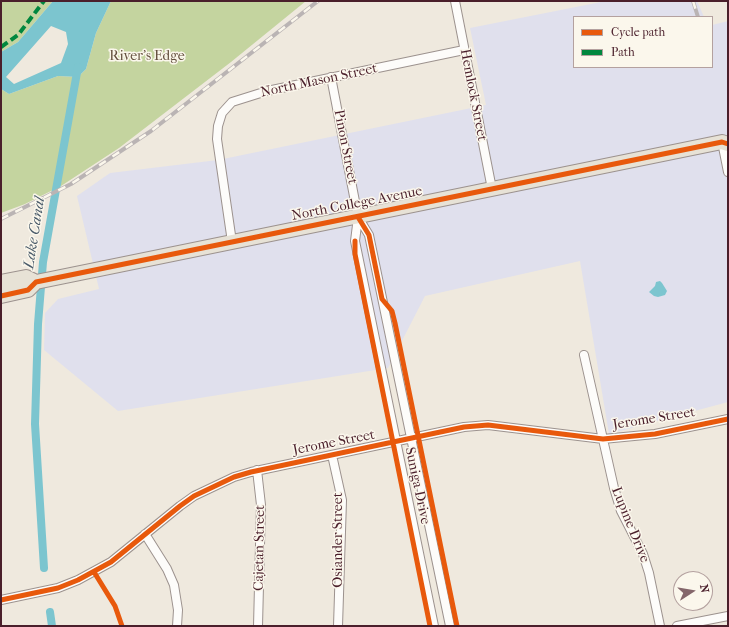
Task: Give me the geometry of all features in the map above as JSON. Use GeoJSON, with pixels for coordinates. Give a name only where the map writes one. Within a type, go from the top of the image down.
{"type":"FeatureCollection","features":[{"type":"Feature","properties":{"kind":"highway","name":"North College Avenue"},"geometry":{"type":"LineString","coordinates":[[1,296],[28,290],[36,282],[50,279],[726,141]]}},
{"type":"Feature","properties":{"kind":"highway","name":"North College Avenue"},"geometry":{"type":"LineString","coordinates":[[1,282],[26,277],[36,282]]}},
{"type":"Feature","properties":{"kind":"street","name":"Hemlock Street"},"geometry":{"type":"LineString","coordinates":[[455,1],[492,189]]}},
{"type":"Feature","properties":{"kind":"street","name":"North Mason Street"},"geometry":{"type":"LineString","coordinates":[[232,242],[218,156],[217,139],[218,126],[222,113],[232,102],[267,91],[464,50]]}},
{"type":"Feature","properties":{"kind":"street","name":"Pinon Street"},"geometry":{"type":"LineString","coordinates":[[331,77],[358,216]]}},
{"type":"Feature","properties":{"kind":"street"},"geometry":{"type":"LineString","coordinates":[[726,141],[728,172]]}},
{"type":"Feature","properties":{"kind":"street","name":"Suniga Drive"},"geometry":{"type":"LineString","coordinates":[[358,216],[369,235],[450,626]]}},
{"type":"Feature","properties":{"kind":"street","name":"Suniga Drive"},"geometry":{"type":"LineString","coordinates":[[358,216],[355,241],[434,626]]}},
{"type":"Feature","properties":{"kind":"street","name":"Lupine Drive"},"geometry":{"type":"LineString","coordinates":[[584,355],[616,495],[621,511],[643,554],[649,573],[660,626]]}},
{"type":"Feature","properties":{"kind":"street","name":"Jerome Street"},"geometry":{"type":"LineString","coordinates":[[1,600],[58,588],[78,580],[111,562],[194,496],[234,477],[258,470],[464,427],[488,425],[603,439],[655,434],[728,419]]}},
{"type":"Feature","properties":{"kind":"street","name":"Osiander Street"},"geometry":{"type":"LineString","coordinates":[[332,455],[342,500],[338,626]]}},
{"type":"Feature","properties":{"kind":"street","name":"Cajetan Street"},"geometry":{"type":"LineString","coordinates":[[258,470],[261,505],[258,626]]}},
{"type":"Feature","properties":{"kind":"street"},"geometry":{"type":"LineString","coordinates":[[145,534],[163,562],[174,585],[178,610],[178,626]]}},
{"type":"Feature","properties":{"kind":"street"},"geometry":{"type":"LineString","coordinates":[[677,626],[703,623],[728,616]]}},
{"type":"Feature","properties":{"kind":"shaded area"},"geometry":{"type":"Polygon","coordinates":[[[606,1],[697,1],[704,16],[573,16],[573,68],[713,68],[713,25],[728,21],[728,402],[609,434],[580,261],[425,296],[388,368],[118,411],[44,350],[45,313],[58,299],[99,289],[77,196],[110,173],[218,160],[486,105],[470,28],[606,1]]]}},
{"type":"Feature","properties":{"kind":"green space"},"geometry":{"type":"Polygon","coordinates":[[[1,1],[53,1],[18,42],[1,52],[1,1]]]}},
{"type":"Feature","properties":{"kind":"green space","name":"River's Edge"},"geometry":{"type":"Polygon","coordinates":[[[111,1],[306,1],[231,62],[119,148],[61,186],[25,204],[1,213],[1,89],[9,94],[58,76],[78,77],[86,69],[96,33],[111,1]]]}},
{"type":"Feature","properties":{"kind":"water"},"geometry":{"type":"Polygon","coordinates":[[[53,1],[111,1],[96,33],[86,69],[78,77],[58,76],[9,94],[1,89],[1,52],[18,42],[53,1]],[[51,26],[6,77],[14,84],[61,63],[68,44],[66,32],[51,26]]]}},
{"type":"Feature","properties":{"kind":"water"},"geometry":{"type":"Polygon","coordinates":[[[660,281],[667,291],[665,295],[658,297],[654,296],[649,292],[655,286],[656,282],[660,281]]]}},
{"type":"Feature","properties":{"kind":"waterway","name":"Lake Canal"},"geometry":{"type":"LineString","coordinates":[[44,568],[35,424],[38,324],[43,262],[78,67]]}},
{"type":"Feature","properties":{"kind":"waterway","name":"Lake Canal"},"geometry":{"type":"LineString","coordinates":[[50,612],[52,626]]}},
{"type":"Feature","properties":{"kind":"railway"},"geometry":{"type":"LineString","coordinates":[[1,219],[71,184],[151,131],[318,1]]}},
{"type":"Feature","properties":{"kind":"railway"},"geometry":{"type":"LineString","coordinates":[[693,1],[698,16]]}},
{"type":"Feature","properties":{"kind":"marked path"},"geometry":{"type":"LineString","coordinates":[[1,47],[18,35],[44,1]]}},
{"type":"Feature","properties":{"kind":"cycle path"},"geometry":{"type":"LineString","coordinates":[[1,296],[28,290],[36,282],[722,142],[728,144]]}},
{"type":"Feature","properties":{"kind":"cycle path"},"geometry":{"type":"LineString","coordinates":[[358,217],[369,235],[382,299],[392,311],[395,323],[457,626]]}},
{"type":"Feature","properties":{"kind":"cycle path"},"geometry":{"type":"LineString","coordinates":[[355,241],[355,254],[430,626]]}},
{"type":"Feature","properties":{"kind":"cycle path"},"geometry":{"type":"LineString","coordinates":[[1,600],[58,588],[78,580],[111,562],[194,496],[234,477],[251,472],[464,427],[488,425],[603,439],[655,434],[728,419]]}},
{"type":"Feature","properties":{"kind":"cycle path"},"geometry":{"type":"LineString","coordinates":[[94,572],[115,606],[122,626]]}}]}
